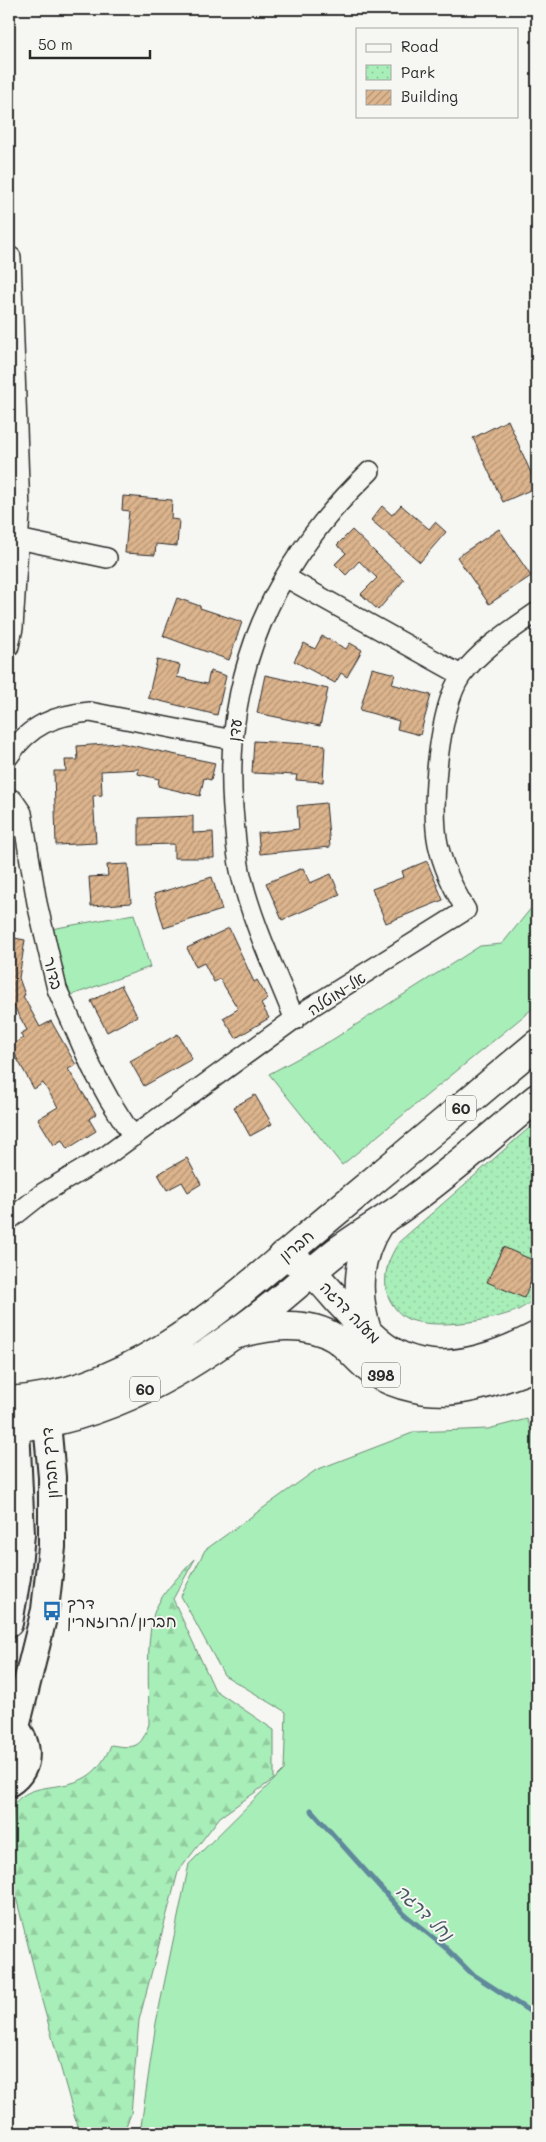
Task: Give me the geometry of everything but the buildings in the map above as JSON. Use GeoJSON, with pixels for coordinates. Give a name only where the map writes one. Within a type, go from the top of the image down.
{"type":"FeatureCollection","features":[{"type":"Feature","properties":{"kind":"main road","name":"חברון"},"geometry":{"type":"LineString","coordinates":[[19,1400],[78,1388],[106,1379],[148,1357],[215,1312],[537,1044]]}},
{"type":"Feature","properties":{"kind":"main road","name":"חברון"},"geometry":{"type":"LineString","coordinates":[[12,1427],[47,1423],[92,1412],[166,1378],[207,1354],[234,1335],[344,1246],[409,1203],[537,1098]]}},
{"type":"Feature","properties":{"kind":"main road"},"geometry":{"type":"LineString","coordinates":[[367,1331],[360,1307],[359,1280],[366,1246],[379,1223]]}},
{"type":"Feature","properties":{"kind":"main road","name":"מעלה דרגה"},"geometry":{"type":"LineString","coordinates":[[282,1256],[298,1262],[312,1271],[367,1331],[387,1349],[402,1357],[426,1363],[446,1364],[480,1360],[514,1348],[537,1336]]}},
{"type":"Feature","properties":{"kind":"main road","name":"מעלה דרגה"},"geometry":{"type":"LineString","coordinates":[[234,1335],[257,1329],[292,1326],[321,1332],[345,1346],[373,1371],[393,1381],[416,1389],[448,1390],[477,1386],[537,1366]]}},
{"type":"Feature","properties":{"kind":"main road","name":"דרך חברון"},"geometry":{"type":"LineString","coordinates":[[9,1622],[17,1577],[21,1534],[12,1427],[19,1400],[47,1423],[53,1508],[50,1576],[38,1643],[12,1724]]}},
{"type":"Feature","properties":{"kind":"main road"},"geometry":{"type":"LineString","coordinates":[[9,1784],[21,1772],[27,1754],[22,1735],[12,1724]]}},
{"type":"Feature","properties":{"kind":"street"},"geometry":{"type":"LineString","coordinates":[[9,646],[12,628],[14,539],[20,513],[11,257]]}},
{"type":"Feature","properties":{"kind":"street","name":"עדן"},"geometry":{"type":"LineString","coordinates":[[295,1020],[256,925],[241,875],[235,838],[232,788],[233,728],[251,647],[284,577],[324,518],[370,471]]}},
{"type":"Feature","properties":{"kind":"street"},"geometry":{"type":"LineString","coordinates":[[14,539],[107,558]]}},
{"type":"Feature","properties":{"kind":"street"},"geometry":{"type":"LineString","coordinates":[[284,577],[462,675]]}},
{"type":"Feature","properties":{"kind":"street","name":"אל-מוטלה"},"geometry":{"type":"LineString","coordinates":[[9,1220],[43,1193],[106,1156],[133,1137],[311,1007],[466,910],[444,866],[438,842],[436,796],[443,727],[453,690],[462,675],[488,649],[537,612]]}},
{"type":"Feature","properties":{"kind":"street"},"geometry":{"type":"LineString","coordinates":[[9,756],[13,749],[38,726],[51,718],[90,712],[232,740]]}},
{"type":"Feature","properties":{"kind":"street","name":"בדור"},"geometry":{"type":"LineString","coordinates":[[9,798],[13,800],[22,812],[37,903],[57,989],[92,1068],[133,1137]]}},
{"type":"Feature","properties":{"kind":"green space"},"geometry":{"type":"Polygon","coordinates":[[[537,901],[537,1005],[342,1165],[269,1074],[332,1040],[480,946],[502,944],[537,901]]]}},
{"type":"Feature","properties":{"kind":"green space"},"geometry":{"type":"Polygon","coordinates":[[[134,914],[150,967],[69,996],[51,929],[134,914]]]}},
{"type":"Feature","properties":{"kind":"green space"},"geometry":{"type":"Polygon","coordinates":[[[537,1121],[537,1298],[518,1310],[479,1321],[432,1324],[404,1317],[394,1306],[386,1289],[388,1264],[399,1242],[537,1121]]]}},
{"type":"Feature","properties":{"kind":"green space"},"geometry":{"type":"Polygon","coordinates":[[[527,1419],[537,1443],[537,2133],[140,2133],[156,2023],[189,1864],[284,1770],[286,1712],[224,1675],[181,1596],[205,1550],[316,1470],[415,1432],[488,1429],[527,1419]]]}},
{"type":"Feature","properties":{"kind":"green space"},"geometry":{"type":"Polygon","coordinates":[[[195,1559],[173,1599],[215,1690],[274,1730],[274,1779],[220,1817],[178,1872],[139,2020],[131,2114],[123,2133],[79,2133],[42,2001],[9,1869],[14,1804],[24,1795],[36,1790],[76,1782],[89,1775],[101,1763],[111,1745],[126,1747],[136,1745],[143,1738],[149,1724],[148,1664],[150,1632],[156,1608],[164,1594],[195,1559]]]}},
{"type":"Feature","properties":{"kind":"waterway","name":"נחל דרגה"},"geometry":{"type":"LineString","coordinates":[[311,1810],[404,1914],[447,1949],[471,1973],[537,2016]]}},
{"type":"Feature","properties":{"kind":"place","name":"דרך חברון/הרוזמרין"},"geometry":{"type":"Point","coordinates":[52,1611]}}]}
